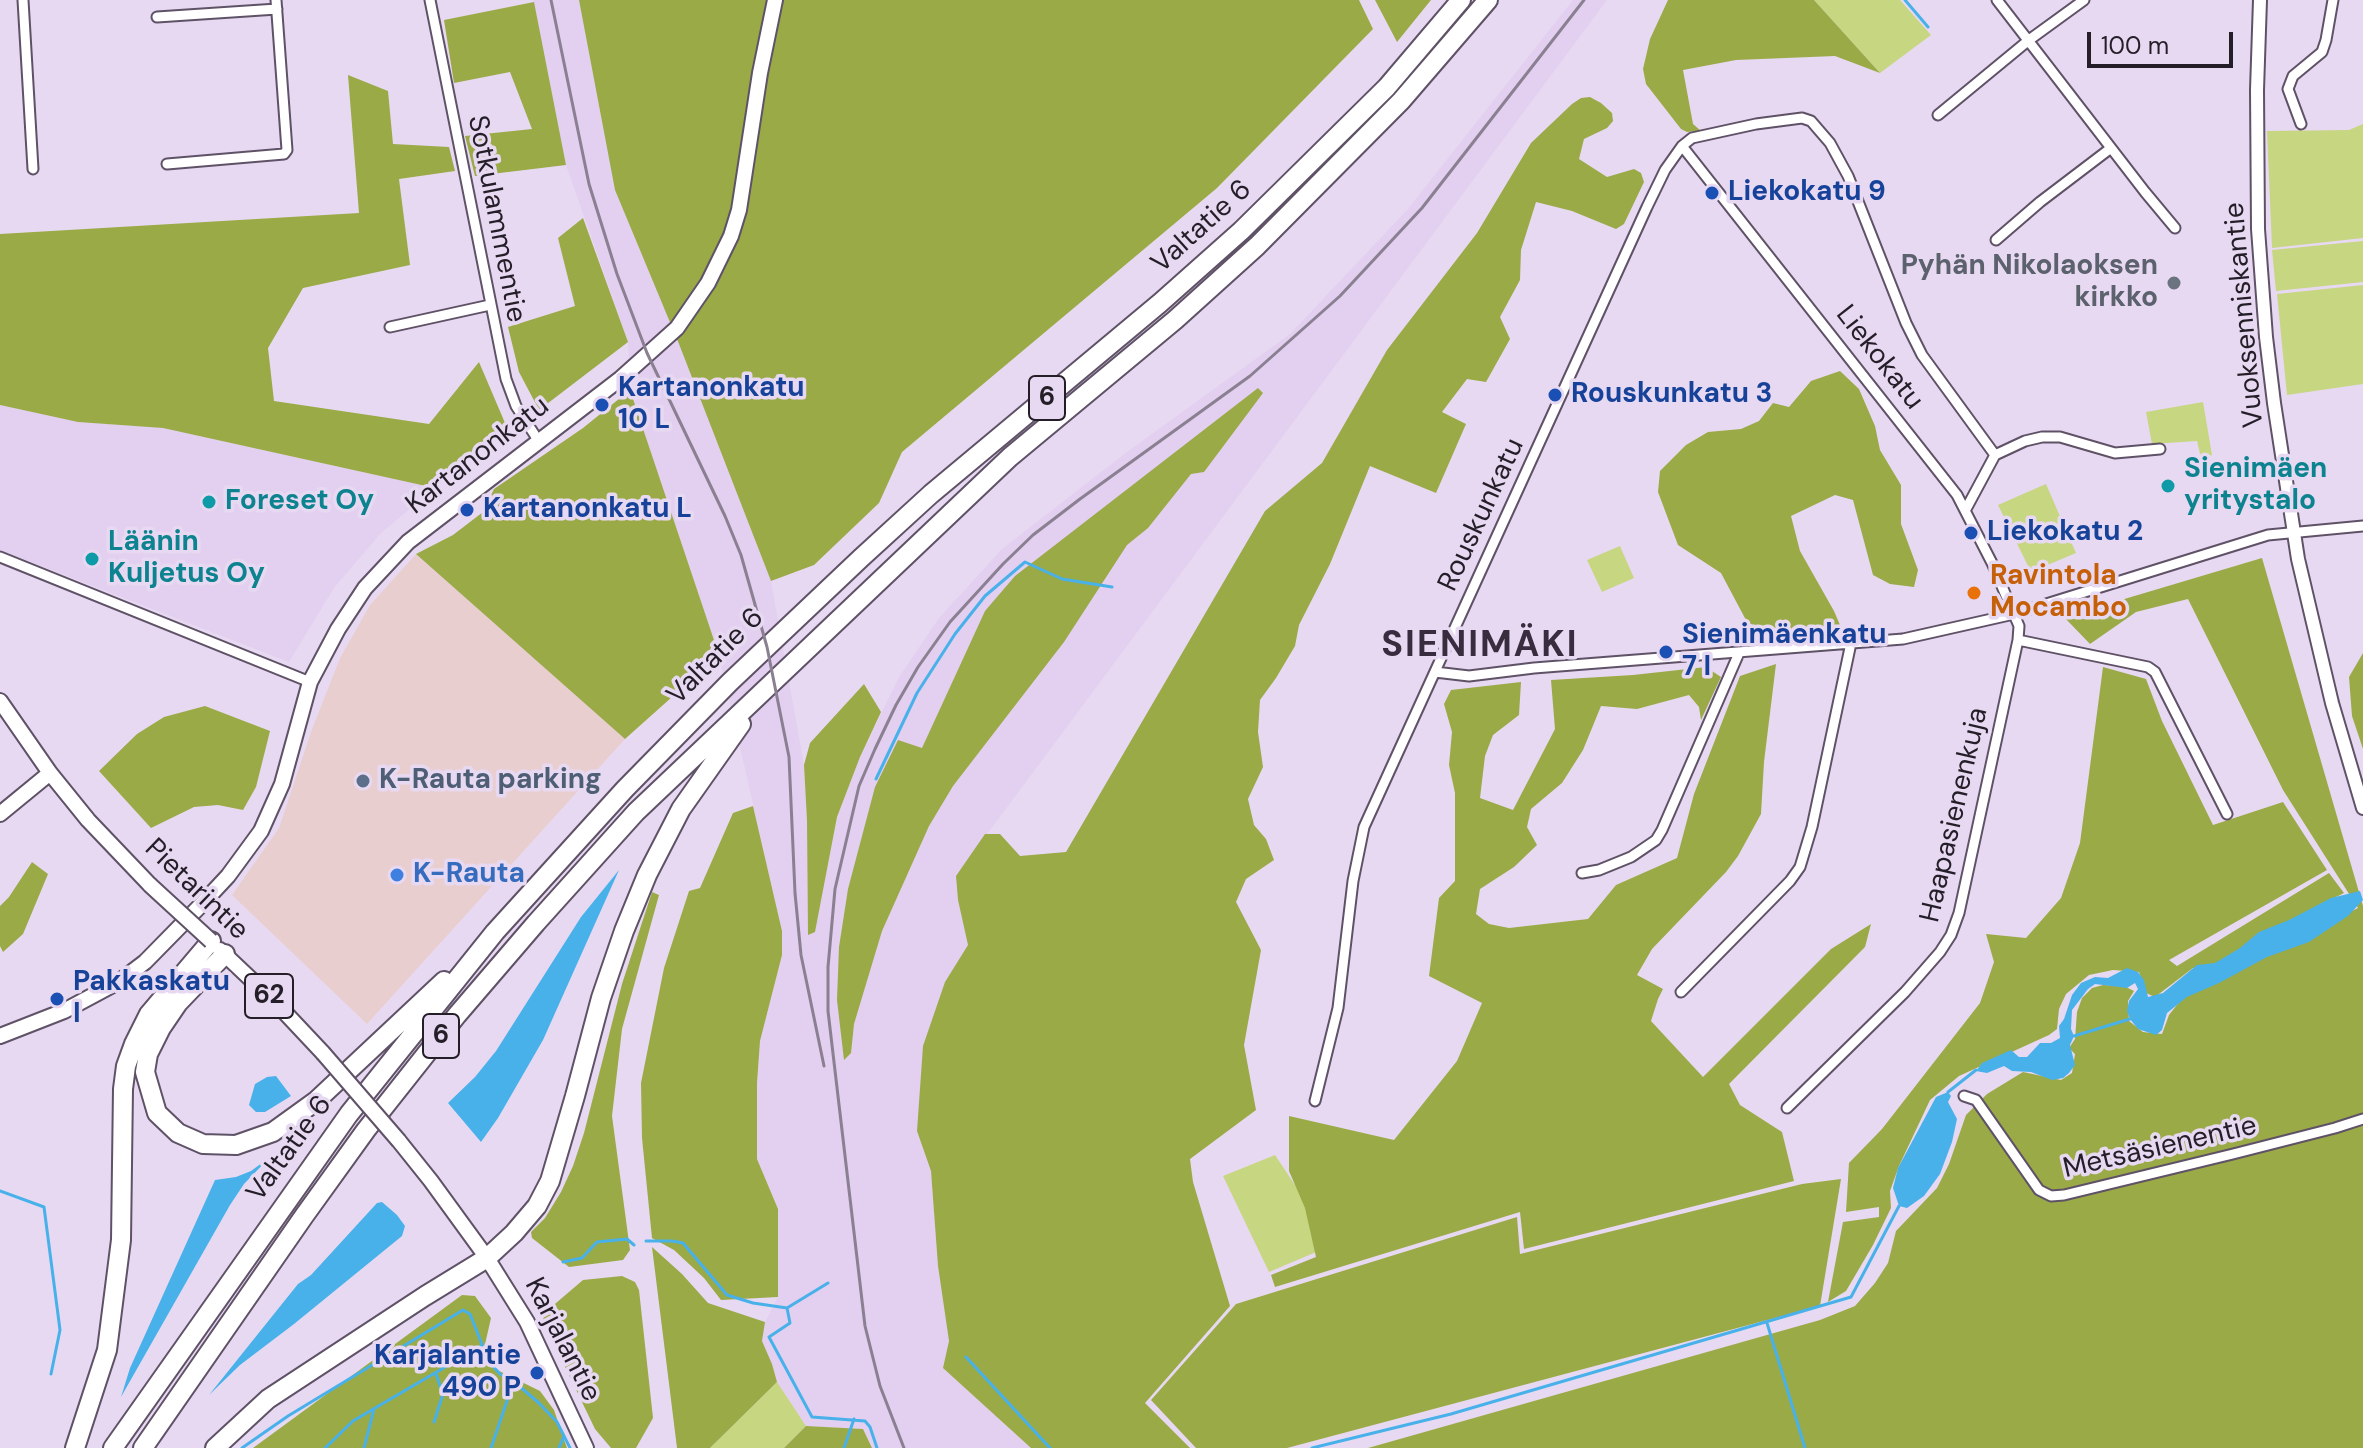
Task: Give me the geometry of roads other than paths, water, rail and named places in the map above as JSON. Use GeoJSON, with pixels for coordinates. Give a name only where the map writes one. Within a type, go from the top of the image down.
{"type":"FeatureCollection","features":[{"type":"Feature","properties":{"kind":"highway","name":"Valtatie 6"},"geometry":{"type":"LineString","coordinates":[[113,1448],[349,1114],[495,932],[625,789],[772,641],[931,494],[1160,303],[1241,231],[1387,87],[1461,0]]}},
{"type":"Feature","properties":{"kind":"highway","name":"Valtatie 6"},"geometry":{"type":"LineString","coordinates":[[143,1448],[366,1130],[457,1015],[636,812],[1010,457],[1175,320],[1257,246],[1401,101],[1488,0]]}},
{"type":"Feature","properties":{"kind":"highway"},"geometry":{"type":"LineString","coordinates":[[215,1448],[268,1399],[487,1258],[537,1206],[550,1181],[601,998],[647,875],[681,809],[729,740],[789,666]]}},
{"type":"Feature","properties":{"kind":"highway"},"geometry":{"type":"LineString","coordinates":[[218,948],[161,1028],[148,1054],[145,1072],[157,1113],[178,1133],[203,1144],[236,1145],[273,1132],[316,1101],[495,932]]}},
{"type":"Feature","properties":{"kind":"highway"},"geometry":{"type":"LineString","coordinates":[[75,1448],[107,1350],[121,1240],[126,1066],[149,1014],[218,948]]}},
{"type":"Feature","properties":{"kind":"main road","name":"Kartanonkatu"},"geometry":{"type":"LineString","coordinates":[[0,1036],[64,1011],[120,981],[167,941],[228,876],[261,831],[282,784],[310,682],[338,629],[365,588],[408,542],[579,411],[677,328],[708,283],[731,236],[739,210],[760,73],[775,0]]}},
{"type":"Feature","properties":{"kind":"main road","name":"Pietarintie"},"geometry":{"type":"LineString","coordinates":[[0,701],[50,773],[88,820],[150,885],[276,1003],[323,1053],[431,1181],[487,1258]]}},
{"type":"Feature","properties":{"kind":"main road"},"geometry":{"type":"LineString","coordinates":[[0,814],[50,773]]}},
{"type":"Feature","properties":{"kind":"main road","name":"Karjalantie"},"geometry":{"type":"LineString","coordinates":[[487,1258],[527,1322],[586,1448]]}},
{"type":"Feature","properties":{"kind":"street"},"geometry":{"type":"LineString","coordinates":[[23,0],[33,169]]}},
{"type":"Feature","properties":{"kind":"street","name":"Sotkulammentie"},"geometry":{"type":"LineString","coordinates":[[430,0],[506,379],[516,406],[538,440]]}},
{"type":"Feature","properties":{"kind":"street"},"geometry":{"type":"LineString","coordinates":[[1997,0],[2175,228]]}},
{"type":"Feature","properties":{"kind":"street"},"geometry":{"type":"LineString","coordinates":[[1938,115],[2029,40],[2084,0]]}},
{"type":"Feature","properties":{"kind":"street","name":"Vuoksenniskantie"},"geometry":{"type":"LineString","coordinates":[[2260,0],[2256,159],[2261,273],[2274,403],[2294,533],[2329,689],[2363,808]]}},
{"type":"Feature","properties":{"kind":"street"},"geometry":{"type":"LineString","coordinates":[[2301,124],[2288,89],[2293,76],[2322,52],[2333,0]]}},
{"type":"Feature","properties":{"kind":"street"},"geometry":{"type":"LineString","coordinates":[[157,17],[277,4],[287,150],[284,154],[167,164]]}},
{"type":"Feature","properties":{"kind":"street"},"geometry":{"type":"LineString","coordinates":[[1682,146],[1692,138],[1756,124],[1787,118],[1811,121],[1830,143],[1848,176],[1906,323],[1922,355],[1995,455]]}},
{"type":"Feature","properties":{"kind":"street","name":"Liekokatu"},"geometry":{"type":"LineString","coordinates":[[1682,146],[1966,509],[2014,614]]}},
{"type":"Feature","properties":{"kind":"street","name":"Rouskunkatu"},"geometry":{"type":"LineString","coordinates":[[1315,1101],[1338,1008],[1353,881],[1364,827],[1647,207],[1665,170],[1682,146]]}},
{"type":"Feature","properties":{"kind":"street"},"geometry":{"type":"LineString","coordinates":[[1996,240],[2111,148]]}},
{"type":"Feature","properties":{"kind":"street"},"geometry":{"type":"LineString","coordinates":[[390,327],[490,305]]}},
{"type":"Feature","properties":{"kind":"street"},"geometry":{"type":"LineString","coordinates":[[1966,509],[1995,455],[2025,441],[2060,437],[2115,453],[2160,449]]}},
{"type":"Feature","properties":{"kind":"street"},"geometry":{"type":"LineString","coordinates":[[1435,672],[1469,676],[1914,637],[2014,614],[2268,535],[2363,526]]}},
{"type":"Feature","properties":{"kind":"street"},"geometry":{"type":"LineString","coordinates":[[0,557],[310,682]]}},
{"type":"Feature","properties":{"kind":"street","name":"Haapasienenkuja"},"geometry":{"type":"LineString","coordinates":[[1787,1108],[1905,992],[1951,935],[1959,913],[2018,640],[2019,626],[2014,614]]}},
{"type":"Feature","properties":{"kind":"street"},"geometry":{"type":"LineString","coordinates":[[2018,640],[2148,667],[2155,672],[2227,814]]}},
{"type":"Feature","properties":{"kind":"street"},"geometry":{"type":"LineString","coordinates":[[1681,992],[1783,889],[1800,867],[1812,827],[1851,643]]}},
{"type":"Feature","properties":{"kind":"street"},"geometry":{"type":"LineString","coordinates":[[1582,873],[1599,870],[1631,857],[1644,850],[1662,830],[1739,653]]}},
{"type":"Feature","properties":{"kind":"street","name":"Metsäsienentie"},"geometry":{"type":"LineString","coordinates":[[1964,1096],[1976,1100],[2039,1190],[2051,1196],[2363,1119]]}},
{"type":"Feature","properties":{"kind":"water"},"geometry":{"type":"Polygon","coordinates":[[[619,870],[543,1040],[481,1142],[448,1103],[496,1051],[581,917],[619,870]]]}},
{"type":"Feature","properties":{"kind":"water"},"geometry":{"type":"Polygon","coordinates":[[[2360,891],[2363,900],[2348,916],[2309,942],[2267,957],[2187,997],[2167,1013],[2162,1030],[2156,1035],[2138,1029],[2130,1019],[2127,1011],[2129,1001],[2138,989],[2135,983],[2127,988],[2095,984],[2072,1010],[2071,1029],[2074,1036],[2070,1045],[2075,1065],[2063,1078],[2052,1080],[2031,1072],[2012,1071],[2004,1066],[1987,1073],[1976,1071],[1982,1063],[2011,1050],[2019,1057],[2027,1057],[2040,1043],[2051,1043],[2060,1038],[2059,1026],[2072,995],[2081,983],[2095,977],[2108,978],[2127,968],[2138,972],[2144,980],[2148,997],[2163,993],[2197,965],[2215,963],[2259,932],[2331,898],[2360,891]]]}},
{"type":"Feature","properties":{"kind":"water"},"geometry":{"type":"Polygon","coordinates":[[[276,1076],[291,1096],[265,1112],[256,1112],[249,1105],[255,1084],[276,1076]]]}},
{"type":"Feature","properties":{"kind":"water"},"geometry":{"type":"Polygon","coordinates":[[[1948,1092],[1951,1096],[1948,1102],[1957,1119],[1940,1174],[1924,1196],[1907,1208],[1899,1206],[1893,1188],[1898,1168],[1936,1097],[1948,1092]]]}},
{"type":"Feature","properties":{"kind":"water"},"geometry":{"type":"Polygon","coordinates":[[[270,1157],[244,1184],[230,1205],[121,1397],[130,1368],[215,1180],[251,1171],[270,1157]]]}},
{"type":"Feature","properties":{"kind":"water"},"geometry":{"type":"Polygon","coordinates":[[[382,1202],[405,1226],[402,1236],[240,1365],[209,1395],[298,1284],[311,1275],[377,1203],[382,1202]]]}},
{"type":"Feature","properties":{"kind":"waterway"},"geometry":{"type":"LineString","coordinates":[[1905,0],[1928,27]]}},
{"type":"Feature","properties":{"kind":"waterway"},"geometry":{"type":"LineString","coordinates":[[876,779],[917,693],[955,634],[985,596],[1025,562],[1062,579],[1112,587]]}},
{"type":"Feature","properties":{"kind":"waterway"},"geometry":{"type":"LineString","coordinates":[[2074,1036],[2130,1019]]}},
{"type":"Feature","properties":{"kind":"waterway"},"geometry":{"type":"LineString","coordinates":[[1948,1092],[1976,1070]]}},
{"type":"Feature","properties":{"kind":"waterway"},"geometry":{"type":"LineString","coordinates":[[0,1191],[44,1207],[60,1330],[51,1374]]}},
{"type":"Feature","properties":{"kind":"waterway"},"geometry":{"type":"LineString","coordinates":[[1312,1448],[1451,1414],[1851,1297],[1899,1206]]}},
{"type":"Feature","properties":{"kind":"waterway"},"geometry":{"type":"LineString","coordinates":[[563,1262],[582,1258],[597,1242],[627,1239],[634,1245]]}},
{"type":"Feature","properties":{"kind":"waterway"},"geometry":{"type":"LineString","coordinates":[[646,1241],[683,1243],[727,1295],[753,1303],[787,1308],[828,1283]]}},
{"type":"Feature","properties":{"kind":"waterway"},"geometry":{"type":"LineString","coordinates":[[787,1308],[790,1323],[769,1337],[812,1417],[865,1421],[877,1448]]}},
{"type":"Feature","properties":{"kind":"waterway"},"geometry":{"type":"LineString","coordinates":[[242,1448],[288,1416],[463,1310],[470,1314],[489,1362],[557,1422],[570,1448]]}},
{"type":"Feature","properties":{"kind":"waterway"},"geometry":{"type":"LineString","coordinates":[[1767,1323],[1805,1448]]}},
{"type":"Feature","properties":{"kind":"waterway"},"geometry":{"type":"LineString","coordinates":[[325,1448],[353,1421],[481,1346]]}},
{"type":"Feature","properties":{"kind":"waterway"},"geometry":{"type":"LineString","coordinates":[[966,1357],[1050,1448]]}},
{"type":"Feature","properties":{"kind":"waterway"},"geometry":{"type":"LineString","coordinates":[[434,1422],[443,1394],[436,1374]]}},
{"type":"Feature","properties":{"kind":"waterway"},"geometry":{"type":"LineString","coordinates":[[491,1448],[513,1383]]}},
{"type":"Feature","properties":{"kind":"waterway"},"geometry":{"type":"LineString","coordinates":[[364,1448],[374,1409]]}},
{"type":"Feature","properties":{"kind":"waterway"},"geometry":{"type":"LineString","coordinates":[[844,1448],[854,1419]]}},
{"type":"Feature","properties":{"kind":"waterway"},"geometry":{"type":"LineString","coordinates":[[559,1448],[564,1436]]}},
{"type":"Feature","properties":{"kind":"railway"},"geometry":{"type":"LineString","coordinates":[[551,0],[589,184],[617,274],[647,353],[741,555],[767,647],[789,757],[801,955],[824,1066]]}},
{"type":"Feature","properties":{"kind":"railway"},"geometry":{"type":"LineString","coordinates":[[904,1448],[880,1386],[865,1326],[828,1011],[828,967],[835,889],[859,786],[875,749],[918,667],[950,622],[1003,564],[1033,535],[1080,499],[1250,376],[1340,296],[1422,208],[1584,0]]}},
{"type":"Feature","properties":{"kind":"place","name":"Liekokatu 9"},"geometry":{"type":"Point","coordinates":[1712,193]}},
{"type":"Feature","properties":{"kind":"place","name":"Pyhän Nikolaoksen kirkko"},"geometry":{"type":"Point","coordinates":[2174,283]}},
{"type":"Feature","properties":{"kind":"place","name":"Rouskunkatu 3"},"geometry":{"type":"Point","coordinates":[1555,395]}},
{"type":"Feature","properties":{"kind":"place","name":"Kartanonkatu 10 L"},"geometry":{"type":"Point","coordinates":[602,405]}},
{"type":"Feature","properties":{"kind":"place","name":"Sienimäen yritystalo"},"geometry":{"type":"Point","coordinates":[2168,486]}},
{"type":"Feature","properties":{"kind":"place","name":"Foreset Oy"},"geometry":{"type":"Point","coordinates":[209,502]}},
{"type":"Feature","properties":{"kind":"place","name":"Kartanonkatu L"},"geometry":{"type":"Point","coordinates":[467,510]}},
{"type":"Feature","properties":{"kind":"place","name":"Liekokatu 2"},"geometry":{"type":"Point","coordinates":[1971,533]}},
{"type":"Feature","properties":{"kind":"place","name":"Läänin Kuljetus Oy"},"geometry":{"type":"Point","coordinates":[92,559]}},
{"type":"Feature","properties":{"kind":"place","name":"Ravintola Mocambo"},"geometry":{"type":"Point","coordinates":[1974,593]}},
{"type":"Feature","properties":{"kind":"place","name":"Sienimäenkatu 7 I"},"geometry":{"type":"Point","coordinates":[1666,652]}},
{"type":"Feature","properties":{"kind":"place","name":"K-Rauta parking"},"geometry":{"type":"Point","coordinates":[363,781]}},
{"type":"Feature","properties":{"kind":"place","name":"K-Rauta"},"geometry":{"type":"Point","coordinates":[397,875]}},
{"type":"Feature","properties":{"kind":"place","name":"Pakkaskatu I"},"geometry":{"type":"Point","coordinates":[57,999]}},
{"type":"Feature","properties":{"kind":"place","name":"Karjalantie 490 P"},"geometry":{"type":"Point","coordinates":[537,1373]}},
{"type":"Feature","properties":{"kind":"district","name":"SIENIMÄKI"},"geometry":{"type":"Point","coordinates":[1480,647]}}]}
